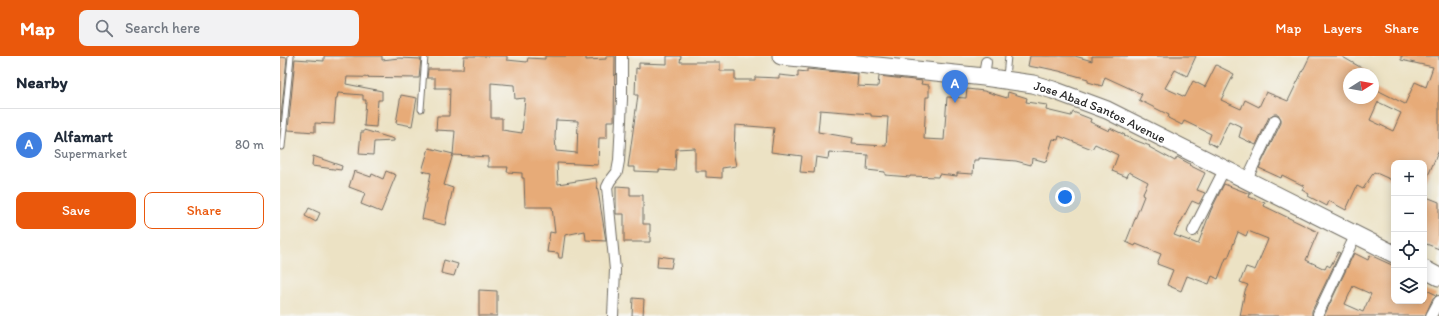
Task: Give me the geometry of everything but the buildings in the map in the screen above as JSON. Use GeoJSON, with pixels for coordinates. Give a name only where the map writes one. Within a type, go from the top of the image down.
{"type":"FeatureCollection","features":[{"type":"Feature","properties":{"kind":"highway","name":"Jose Abad Santos Avenue"},"geometry":{"type":"LineString","coordinates":[[781,56],[985,69],[1006,80],[1033,84],[1053,90],[1107,110],[1391,252]]}},
{"type":"Feature","properties":{"kind":"highway"},"geometry":{"type":"LineString","coordinates":[[1427,271],[1439,277]]}},
{"type":"Feature","properties":{"kind":"street"},"geometry":{"type":"LineString","coordinates":[[613,316],[615,270],[607,187],[617,172],[619,161],[622,99],[622,56]]}},
{"type":"Feature","properties":{"kind":"street"},"geometry":{"type":"LineString","coordinates":[[1247,179],[1275,120]]}},
{"type":"Feature","properties":{"kind":"street"},"geometry":{"type":"LineString","coordinates":[[1193,231],[1225,168]]}},
{"type":"Feature","properties":{"kind":"street"},"geometry":{"type":"LineString","coordinates":[[1318,314],[1356,234]]}},
{"type":"Feature","properties":{"kind":"street"},"geometry":{"type":"LineString","coordinates":[[1431,316],[1439,301]]}},
{"type":"Feature","properties":{"kind":"lane"},"geometry":{"type":"LineString","coordinates":[[282,147],[291,56]]}},
{"type":"Feature","properties":{"kind":"lane"},"geometry":{"type":"LineString","coordinates":[[422,109],[425,56]]}},
{"type":"Feature","properties":{"kind":"lane"},"geometry":{"type":"LineString","coordinates":[[1006,80],[1008,56]]}},
{"type":"Feature","properties":{"kind":"place","name":"Alfamart"},"geometry":{"type":"Point","coordinates":[955,103]}}]}
